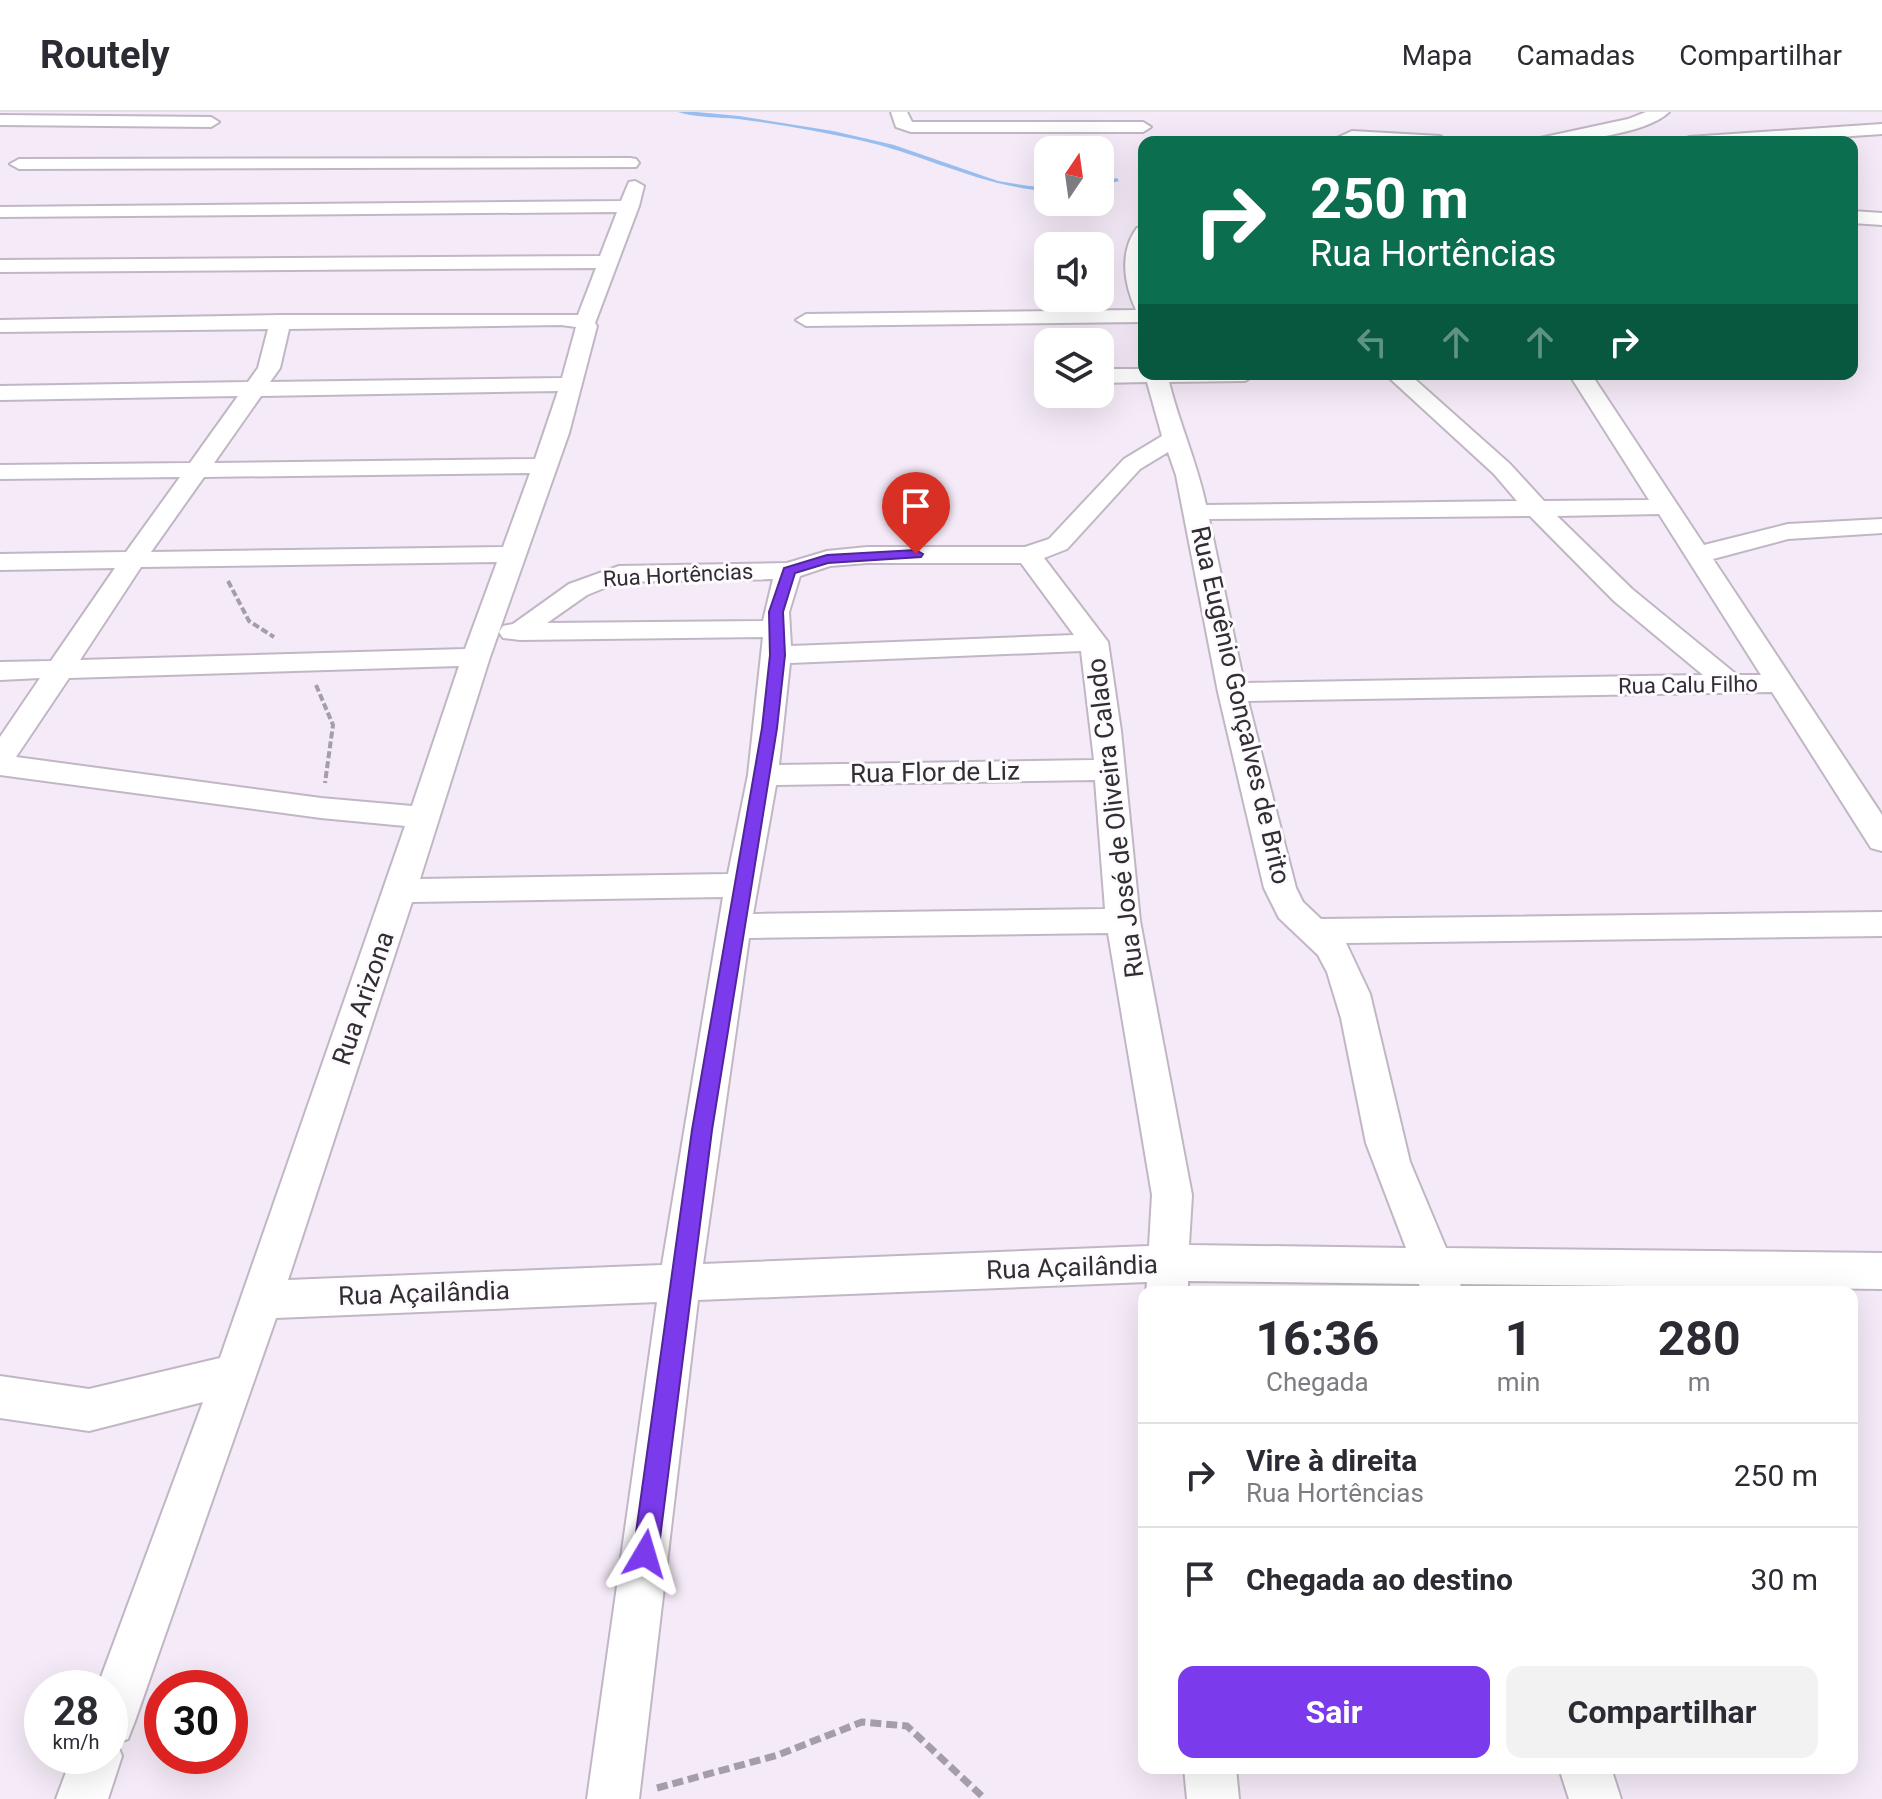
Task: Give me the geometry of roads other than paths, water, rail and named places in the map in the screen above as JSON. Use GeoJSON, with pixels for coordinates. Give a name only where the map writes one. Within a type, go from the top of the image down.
{"type":"FeatureCollection","features":[{"type":"Feature","properties":{"kind":"street"},"geometry":{"type":"LineString","coordinates":[[899,112],[902,124],[917,128],[1143,127]]}},
{"type":"Feature","properties":{"kind":"street"},"geometry":{"type":"LineString","coordinates":[[1573,136],[1633,123],[1661,112]]}},
{"type":"Feature","properties":{"kind":"street"},"geometry":{"type":"LineString","coordinates":[[14,164],[76,117]]}},
{"type":"Feature","properties":{"kind":"street"},"geometry":{"type":"LineString","coordinates":[[0,120],[76,117],[211,122]]}},
{"type":"Feature","properties":{"kind":"street"},"geometry":{"type":"LineString","coordinates":[[1778,136],[1882,129]]}},
{"type":"Feature","properties":{"kind":"street"},"geometry":{"type":"LineString","coordinates":[[1352,136],[1440,136]]}},
{"type":"Feature","properties":{"kind":"street","name":"Rua Arizona"},"geometry":{"type":"LineString","coordinates":[[14,164],[635,163],[630,206],[586,322],[558,433],[480,645],[262,1300],[128,1671]]}},
{"type":"Feature","properties":{"kind":"street"},"geometry":{"type":"LineString","coordinates":[[0,212],[630,206]]}},
{"type":"Feature","properties":{"kind":"street"},"geometry":{"type":"LineString","coordinates":[[1858,217],[1882,219]]}},
{"type":"Feature","properties":{"kind":"street"},"geometry":{"type":"LineString","coordinates":[[1138,238],[1133,253],[1138,278]]}},
{"type":"Feature","properties":{"kind":"street"},"geometry":{"type":"LineString","coordinates":[[0,266],[607,262]]}},
{"type":"Feature","properties":{"kind":"street"},"geometry":{"type":"LineString","coordinates":[[806,320],[1138,316]]}},
{"type":"Feature","properties":{"kind":"street"},"geometry":{"type":"LineString","coordinates":[[0,326],[532,319],[586,322]]}},
{"type":"Feature","properties":{"kind":"street"},"geometry":{"type":"LineString","coordinates":[[280,321],[269,368],[133,560],[0,762],[321,808],[423,817]]}},
{"type":"Feature","properties":{"kind":"street"},"geometry":{"type":"LineString","coordinates":[[1114,376],[1138,375]]}},
{"type":"Feature","properties":{"kind":"street","name":"Rua Eugênio Gonçalves de Brito"},"geometry":{"type":"LineString","coordinates":[[1158,380],[1197,512],[1232,692],[1280,888],[1292,911],[1316,931],[1335,954],[1350,992],[1385,1144],[1411,1219],[1438,1278]]}},
{"type":"Feature","properties":{"kind":"street"},"geometry":{"type":"LineString","coordinates":[[1403,380],[1502,469],[1564,539],[1623,595],[1731,684]]}},
{"type":"Feature","properties":{"kind":"street","name":"Rua Calu Filho"},"geometry":{"type":"LineString","coordinates":[[1584,380],[1778,683]]}},
{"type":"Feature","properties":{"kind":"street"},"geometry":{"type":"LineString","coordinates":[[0,393],[572,384]]}},
{"type":"Feature","properties":{"kind":"street"},"geometry":{"type":"LineString","coordinates":[[1036,553],[1058,544],[1132,464],[1174,439]]}},
{"type":"Feature","properties":{"kind":"street"},"geometry":{"type":"LineString","coordinates":[[0,472],[544,466]]}},
{"type":"Feature","properties":{"kind":"street"},"geometry":{"type":"LineString","coordinates":[[1197,512],[1668,507]]}},
{"type":"Feature","properties":{"kind":"street"},"geometry":{"type":"LineString","coordinates":[[1698,556],[1743,538],[1773,532],[1882,526]]}},
{"type":"Feature","properties":{"kind":"street","name":"Rua Hortências"},"geometry":{"type":"LineString","coordinates":[[520,632],[567,595],[596,578],[674,571],[789,571],[827,559],[867,555],[1036,553]]}},
{"type":"Feature","properties":{"kind":"street","name":"Rua José de Oliveira Calado"},"geometry":{"type":"LineString","coordinates":[[1036,553],[1094,642],[1123,921],[1172,1195],[1167,1277]]}},
{"type":"Feature","properties":{"kind":"street"},"geometry":{"type":"LineString","coordinates":[[0,562],[513,554]]}},
{"type":"Feature","properties":{"kind":"street"},"geometry":{"type":"LineString","coordinates":[[630,1795],[680,1283],[734,926],[763,775],[776,612],[789,571]]}},
{"type":"Feature","properties":{"kind":"street"},"geometry":{"type":"LineString","coordinates":[[0,671],[480,645],[520,632],[776,642],[1094,642]]}},
{"type":"Feature","properties":{"kind":"street"},"geometry":{"type":"LineString","coordinates":[[1778,683],[1882,840]]}},
{"type":"Feature","properties":{"kind":"street","name":"Rua Calu Filho"},"geometry":{"type":"LineString","coordinates":[[1232,692],[1778,683]]}},
{"type":"Feature","properties":{"kind":"street","name":"Rua Flor de Liz"},"geometry":{"type":"LineString","coordinates":[[763,775],[1108,770]]}},
{"type":"Feature","properties":{"kind":"street"},"geometry":{"type":"LineString","coordinates":[[400,891],[743,885]]}},
{"type":"Feature","properties":{"kind":"street"},"geometry":{"type":"LineString","coordinates":[[734,926],[1123,921]]}},
{"type":"Feature","properties":{"kind":"street"},"geometry":{"type":"LineString","coordinates":[[1316,931],[1882,924]]}},
{"type":"Feature","properties":{"kind":"street","name":"Rua Açailândia"},"geometry":{"type":"LineString","coordinates":[[262,1300],[680,1283],[1167,1277],[1438,1278],[1882,1271]]}},
{"type":"Feature","properties":{"kind":"street"},"geometry":{"type":"LineString","coordinates":[[0,1397],[89,1410],[235,1374]]}},
{"type":"Feature","properties":{"kind":"street"},"geometry":{"type":"LineString","coordinates":[[82,1799],[91,1774]]}},
{"type":"Feature","properties":{"kind":"street"},"geometry":{"type":"LineString","coordinates":[[1211,1774],[1213,1799]]}},
{"type":"Feature","properties":{"kind":"street"},"geometry":{"type":"LineString","coordinates":[[1587,1774],[1595,1799]]}},
{"type":"Feature","properties":{"kind":"waterway"},"geometry":{"type":"LineString","coordinates":[[680,112],[833,132],[920,155],[997,182],[1034,188]]}}]}
